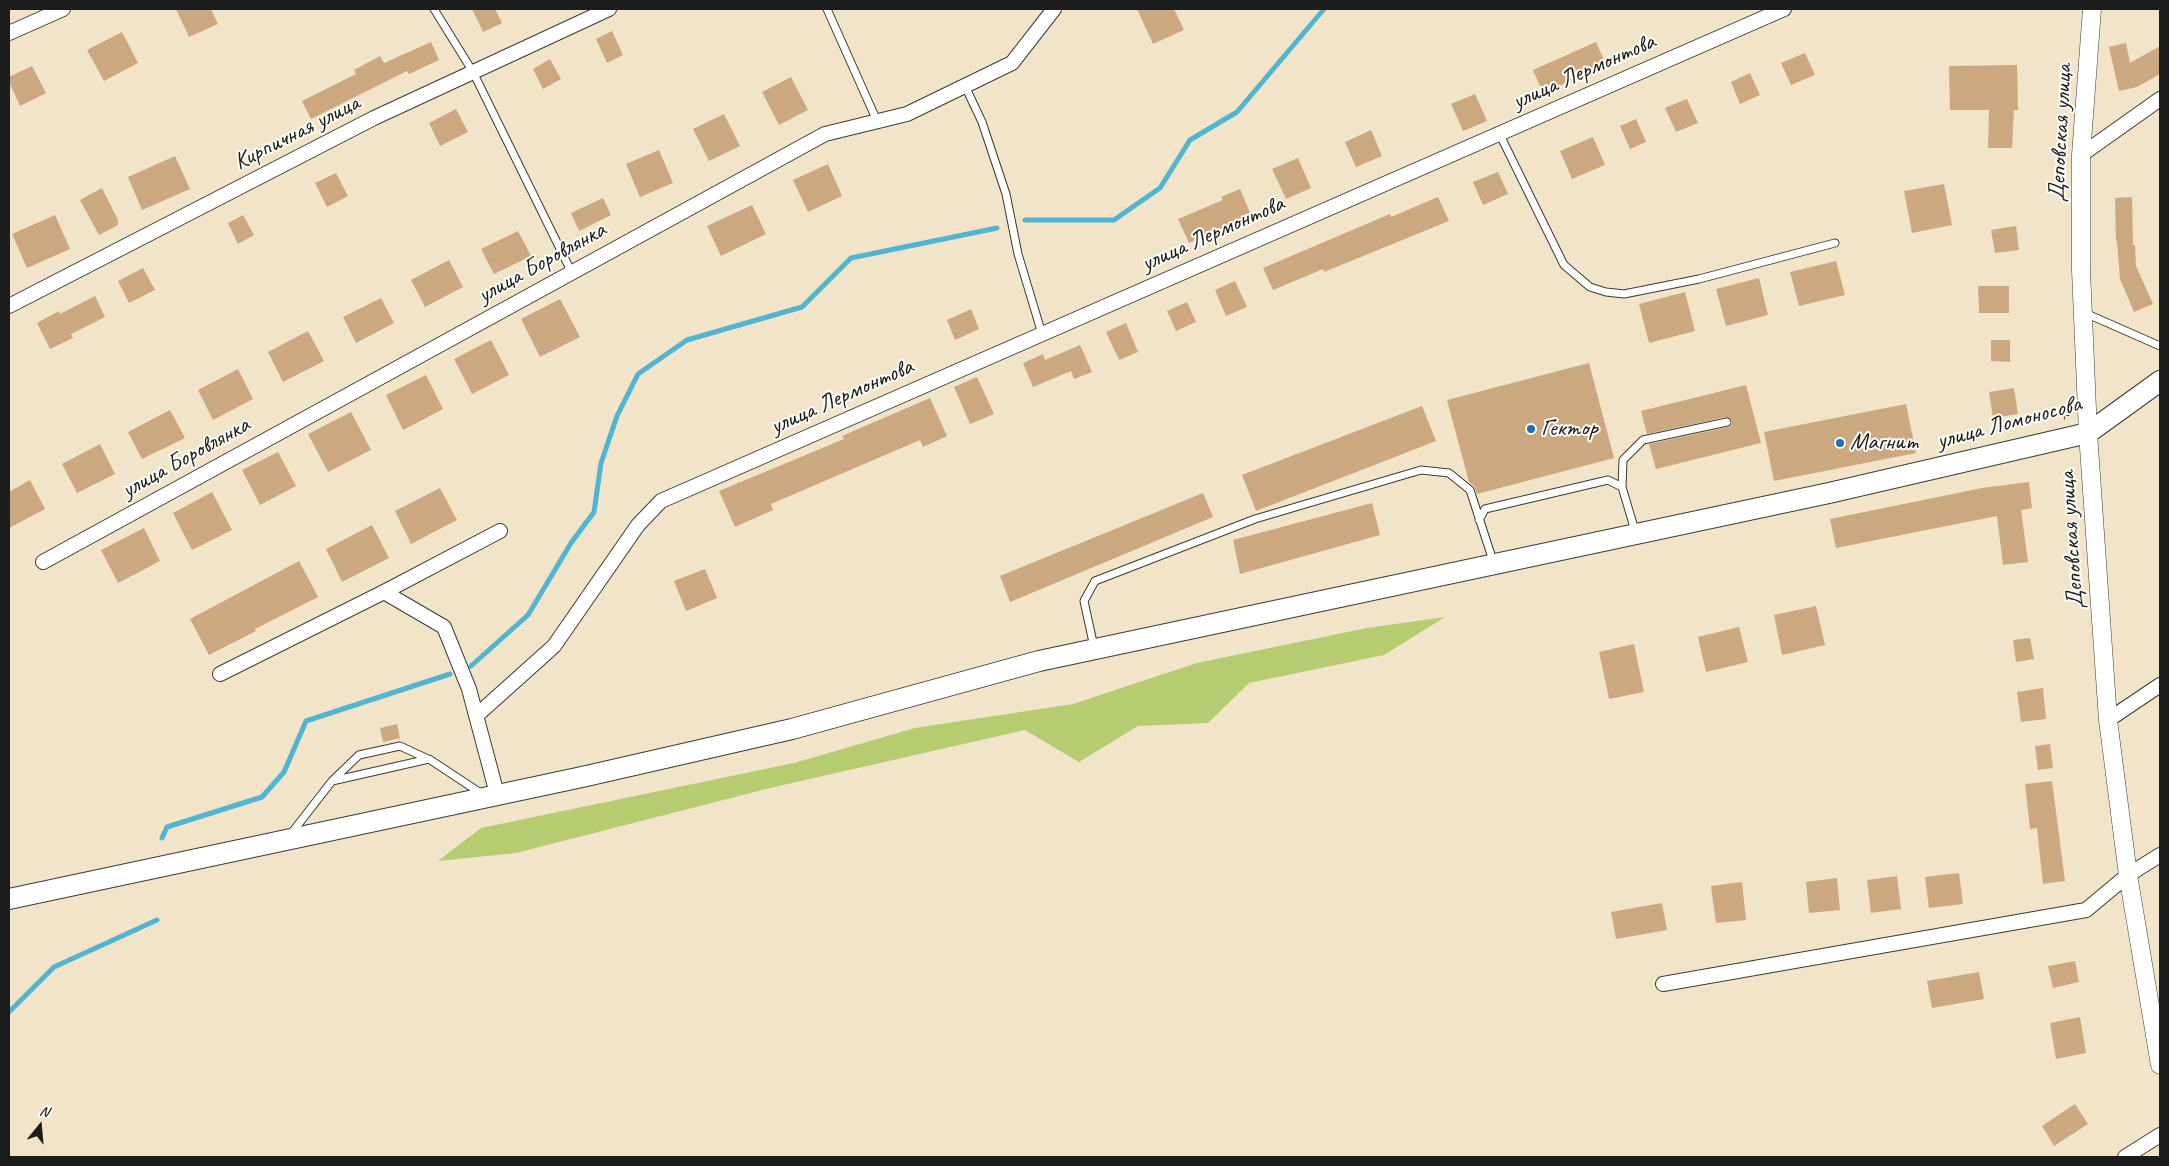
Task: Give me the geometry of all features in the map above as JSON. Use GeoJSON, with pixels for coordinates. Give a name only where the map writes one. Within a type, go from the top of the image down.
{"type":"FeatureCollection","features":[{"type":"Feature","properties":{"kind":"main road","name":"улица Ломоносова"},"geometry":{"type":"LineString","coordinates":[[9,899],[492,796],[792,729],[1039,661],[1830,493],[2088,433],[2160,382]]}},
{"type":"Feature","properties":{"kind":"street"},"geometry":{"type":"LineString","coordinates":[[9,33],[63,9]]}},
{"type":"Feature","properties":{"kind":"street","name":"Кирпичная улица"},"geometry":{"type":"LineString","coordinates":[[9,306],[374,118],[609,9]]}},
{"type":"Feature","properties":{"kind":"street","name":"улица Боровлянка"},"geometry":{"type":"LineString","coordinates":[[43,562],[825,134],[907,114],[1012,63],[1054,9]]}},
{"type":"Feature","properties":{"kind":"street","name":"улица Лермонтова"},"geometry":{"type":"LineString","coordinates":[[476,716],[554,646],[638,525],[661,501],[1784,9]]}},
{"type":"Feature","properties":{"kind":"street","name":"Деповская улица"},"geometry":{"type":"LineString","coordinates":[[2092,9],[2081,155],[2083,312],[2088,433],[2108,720],[2128,874],[2160,1065]]}},
{"type":"Feature","properties":{"kind":"street"},"geometry":{"type":"LineString","coordinates":[[2081,155],[2160,99]]}},
{"type":"Feature","properties":{"kind":"street"},"geometry":{"type":"LineString","coordinates":[[220,674],[384,592],[500,531]]}},
{"type":"Feature","properties":{"kind":"street"},"geometry":{"type":"LineString","coordinates":[[384,592],[444,627],[468,689],[476,716],[492,796]]}},
{"type":"Feature","properties":{"kind":"street"},"geometry":{"type":"LineString","coordinates":[[2108,720],[2160,685]]}},
{"type":"Feature","properties":{"kind":"street"},"geometry":{"type":"LineString","coordinates":[[1663,984],[2086,910],[2128,874],[2160,854]]}},
{"type":"Feature","properties":{"kind":"street"},"geometry":{"type":"LineString","coordinates":[[2125,1157],[2160,1135]]}},
{"type":"Feature","properties":{"kind":"lane"},"geometry":{"type":"LineString","coordinates":[[434,9],[473,72],[572,273]]}},
{"type":"Feature","properties":{"kind":"lane"},"geometry":{"type":"LineString","coordinates":[[827,9],[877,121]]}},
{"type":"Feature","properties":{"kind":"lane"},"geometry":{"type":"LineString","coordinates":[[965,86],[982,122],[1006,194],[1018,254],[1042,334]]}},
{"type":"Feature","properties":{"kind":"lane"},"geometry":{"type":"LineString","coordinates":[[1499,133],[1564,265],[1590,287],[1606,292],[1624,294],[1699,279],[1835,243]]}},
{"type":"Feature","properties":{"kind":"lane"},"geometry":{"type":"LineString","coordinates":[[2083,312],[2160,346]]}},
{"type":"Feature","properties":{"kind":"lane"},"geometry":{"type":"LineString","coordinates":[[1636,534],[1622,488],[1623,460],[1643,440],[1726,422]]}},
{"type":"Feature","properties":{"kind":"lane"},"geometry":{"type":"LineString","coordinates":[[1095,650],[1084,601],[1095,581],[1255,520],[1421,470],[1449,473],[1470,490],[1494,564]]}},
{"type":"Feature","properties":{"kind":"lane"},"geometry":{"type":"LineString","coordinates":[[1480,520],[1485,509],[1608,480],[1622,488]]}},
{"type":"Feature","properties":{"kind":"lane"},"geometry":{"type":"LineString","coordinates":[[287,839],[332,781],[358,755],[400,746],[429,759],[492,796]]}},
{"type":"Feature","properties":{"kind":"lane"},"geometry":{"type":"LineString","coordinates":[[332,781],[429,759]]}},
{"type":"Feature","properties":{"kind":"path"},"geometry":{"type":"LineString","coordinates":[[2060,420],[2068,417],[2069,399]]}},
{"type":"Feature","properties":{"kind":"green space"},"geometry":{"type":"Polygon","coordinates":[[[1445,617],[1384,655],[1249,683],[1208,723],[1138,726],[1079,762],[1025,730],[770,788],[516,853],[438,861],[481,828],[794,763],[915,728],[1073,704],[1197,663],[1367,628],[1445,617]]]}},
{"type":"Feature","properties":{"kind":"building"},"geometry":{"type":"Polygon","coordinates":[[[176,9],[211,9],[218,24],[189,37],[176,9]]]}},
{"type":"Feature","properties":{"kind":"building"},"geometry":{"type":"Polygon","coordinates":[[[472,9],[495,9],[502,23],[483,32],[472,9]]]}},
{"type":"Feature","properties":{"kind":"building"},"geometry":{"type":"Polygon","coordinates":[[[1137,9],[1174,9],[1184,30],[1153,44],[1137,9]]]}},
{"type":"Feature","properties":{"kind":"building"},"geometry":{"type":"Polygon","coordinates":[[[612,31],[623,55],[607,63],[596,39],[612,31]]]}},
{"type":"Feature","properties":{"kind":"building"},"geometry":{"type":"Polygon","coordinates":[[[122,32],[138,63],[104,81],[87,50],[122,32]]]}},
{"type":"Feature","properties":{"kind":"building"},"geometry":{"type":"Polygon","coordinates":[[[431,42],[439,60],[409,74],[407,71],[311,119],[302,101],[356,74],[354,70],[380,56],[384,63],[431,42]]]}},
{"type":"Feature","properties":{"kind":"building"},"geometry":{"type":"Polygon","coordinates":[[[1596,42],[1606,65],[1543,93],[1533,70],[1596,42]]]}},
{"type":"Feature","properties":{"kind":"building"},"geometry":{"type":"Polygon","coordinates":[[[2126,43],[2130,63],[2160,46],[2160,74],[2137,87],[2119,91],[2109,47],[2126,43]]]}},
{"type":"Feature","properties":{"kind":"building"},"geometry":{"type":"Polygon","coordinates":[[[1805,53],[1815,75],[1791,85],[1781,63],[1805,53]]]}},
{"type":"Feature","properties":{"kind":"building"},"geometry":{"type":"Polygon","coordinates":[[[550,59],[561,79],[543,89],[533,69],[550,59]]]}},
{"type":"Feature","properties":{"kind":"building"},"geometry":{"type":"Polygon","coordinates":[[[2017,65],[2018,110],[2014,110],[2012,148],[1988,148],[1989,110],[1950,110],[1949,66],[2017,65]]]}},
{"type":"Feature","properties":{"kind":"building"},"geometry":{"type":"Polygon","coordinates":[[[32,66],[46,93],[20,106],[9,82],[9,77],[32,66]]]}},
{"type":"Feature","properties":{"kind":"building"},"geometry":{"type":"Polygon","coordinates":[[[1750,73],[1760,95],[1740,104],[1731,82],[1750,73]]]}},
{"type":"Feature","properties":{"kind":"building"},"geometry":{"type":"Polygon","coordinates":[[[791,77],[808,110],[779,125],[762,92],[791,77]]]}},
{"type":"Feature","properties":{"kind":"building"},"geometry":{"type":"Polygon","coordinates":[[[1475,94],[1487,121],[1463,131],[1451,104],[1475,94]]]}},
{"type":"Feature","properties":{"kind":"building"},"geometry":{"type":"Polygon","coordinates":[[[1687,99],[1698,123],[1676,132],[1665,108],[1687,99]]]}},
{"type":"Feature","properties":{"kind":"building"},"geometry":{"type":"Polygon","coordinates":[[[456,109],[468,132],[440,146],[429,123],[456,109]]]}},
{"type":"Feature","properties":{"kind":"building"},"geometry":{"type":"Polygon","coordinates":[[[724,114],[740,146],[709,161],[693,129],[724,114]]]}},
{"type":"Feature","properties":{"kind":"building"},"geometry":{"type":"Polygon","coordinates":[[[1636,119],[1646,142],[1630,149],[1620,126],[1636,119]]]}},
{"type":"Feature","properties":{"kind":"building"},"geometry":{"type":"Polygon","coordinates":[[[1371,130],[1382,156],[1356,167],[1345,142],[1371,130]]]}},
{"type":"Feature","properties":{"kind":"building"},"geometry":{"type":"Polygon","coordinates":[[[1593,137],[1605,165],[1572,179],[1560,151],[1593,137]]]}},
{"type":"Feature","properties":{"kind":"building"},"geometry":{"type":"Polygon","coordinates":[[[659,150],[673,183],[640,197],[626,164],[659,150]]]}},
{"type":"Feature","properties":{"kind":"building"},"geometry":{"type":"Polygon","coordinates":[[[175,156],[190,189],[142,210],[128,177],[175,156]]]}},
{"type":"Feature","properties":{"kind":"building"},"geometry":{"type":"Polygon","coordinates":[[[1298,158],[1311,188],[1286,199],[1272,169],[1298,158]]]}},
{"type":"Feature","properties":{"kind":"building"},"geometry":{"type":"Polygon","coordinates":[[[828,164],[842,196],[808,212],[793,180],[828,164]]]}},
{"type":"Feature","properties":{"kind":"building"},"geometry":{"type":"Polygon","coordinates":[[[1498,172],[1508,194],[1483,205],[1473,182],[1498,172]]]}},
{"type":"Feature","properties":{"kind":"building"},"geometry":{"type":"Polygon","coordinates":[[[336,173],[348,196],[327,207],[315,183],[336,173]]]}},
{"type":"Feature","properties":{"kind":"building"},"geometry":{"type":"Polygon","coordinates":[[[1944,184],[1952,225],[1912,233],[1904,191],[1944,184]]]}},
{"type":"Feature","properties":{"kind":"building"},"geometry":{"type":"Polygon","coordinates":[[[102,188],[118,220],[118,225],[99,235],[80,200],[102,188]]]}},
{"type":"Feature","properties":{"kind":"building"},"geometry":{"type":"Polygon","coordinates":[[[1240,189],[1251,215],[1189,243],[1178,219],[1223,200],[1221,197],[1240,189]]]}},
{"type":"Feature","properties":{"kind":"building"},"geometry":{"type":"Polygon","coordinates":[[[1438,197],[1449,221],[1324,272],[1323,269],[1273,290],[1263,268],[1390,214],[1391,217],[1438,197]]]}},
{"type":"Feature","properties":{"kind":"building"},"geometry":{"type":"Polygon","coordinates":[[[2132,197],[2133,245],[2135,245],[2136,266],[2153,304],[2134,312],[2120,279],[2116,241],[2115,198],[2132,197]]]}},
{"type":"Feature","properties":{"kind":"building"},"geometry":{"type":"Polygon","coordinates":[[[603,198],[611,215],[579,231],[571,213],[603,198]]]}},
{"type":"Feature","properties":{"kind":"building"},"geometry":{"type":"Polygon","coordinates":[[[752,205],[766,234],[721,256],[707,226],[752,205]]]}},
{"type":"Feature","properties":{"kind":"building"},"geometry":{"type":"Polygon","coordinates":[[[55,215],[70,249],[27,268],[12,234],[55,215]]]}},
{"type":"Feature","properties":{"kind":"building"},"geometry":{"type":"Polygon","coordinates":[[[243,215],[254,235],[238,244],[228,223],[243,215]]]}},
{"type":"Feature","properties":{"kind":"building"},"geometry":{"type":"Polygon","coordinates":[[[2016,226],[2019,250],[1995,253],[1991,230],[2016,226]]]}},
{"type":"Feature","properties":{"kind":"building"},"geometry":{"type":"Polygon","coordinates":[[[518,231],[531,256],[494,274],[481,249],[518,231]]]}},
{"type":"Feature","properties":{"kind":"building"},"geometry":{"type":"Polygon","coordinates":[[[449,260],[463,287],[425,307],[411,280],[449,260]]]}},
{"type":"Feature","properties":{"kind":"building"},"geometry":{"type":"Polygon","coordinates":[[[1836,261],[1845,295],[1799,306],[1790,272],[1836,261]]]}},
{"type":"Feature","properties":{"kind":"building"},"geometry":{"type":"Polygon","coordinates":[[[143,268],[155,290],[129,303],[118,281],[143,268]]]}},
{"type":"Feature","properties":{"kind":"building"},"geometry":{"type":"Polygon","coordinates":[[[1759,278],[1768,315],[1726,326],[1716,289],[1759,278]]]}},
{"type":"Feature","properties":{"kind":"building"},"geometry":{"type":"Polygon","coordinates":[[[1235,281],[1247,307],[1226,316],[1215,290],[1235,281]]]}},
{"type":"Feature","properties":{"kind":"building"},"geometry":{"type":"Polygon","coordinates":[[[1978,286],[2009,286],[2009,313],[1979,313],[1978,286]]]}},
{"type":"Feature","properties":{"kind":"building"},"geometry":{"type":"Polygon","coordinates":[[[1685,292],[1695,331],[1649,343],[1639,304],[1685,292]]]}},
{"type":"Feature","properties":{"kind":"building"},"geometry":{"type":"Polygon","coordinates":[[[95,296],[105,317],[71,334],[73,338],[50,349],[37,323],[59,311],[60,314],[95,296]]]}},
{"type":"Feature","properties":{"kind":"building"},"geometry":{"type":"Polygon","coordinates":[[[381,298],[394,323],[356,343],[343,317],[381,298]]]}},
{"type":"Feature","properties":{"kind":"building"},"geometry":{"type":"Polygon","coordinates":[[[560,299],[580,337],[540,357],[521,319],[560,299]]]}},
{"type":"Feature","properties":{"kind":"building"},"geometry":{"type":"Polygon","coordinates":[[[1187,302],[1196,322],[1176,331],[1167,311],[1187,302]]]}},
{"type":"Feature","properties":{"kind":"building"},"geometry":{"type":"Polygon","coordinates":[[[971,309],[979,329],[955,340],[947,320],[971,309]]]}},
{"type":"Feature","properties":{"kind":"building"},"geometry":{"type":"Polygon","coordinates":[[[1126,323],[1138,352],[1119,360],[1106,332],[1126,323]]]}},
{"type":"Feature","properties":{"kind":"building"},"geometry":{"type":"Polygon","coordinates":[[[308,331],[324,361],[283,382],[268,352],[308,331]]]}},
{"type":"Feature","properties":{"kind":"building"},"geometry":{"type":"Polygon","coordinates":[[[491,340],[509,375],[472,394],[454,359],[491,340]]]}},
{"type":"Feature","properties":{"kind":"building"},"geometry":{"type":"Polygon","coordinates":[[[1991,340],[2010,340],[2010,362],[1991,361],[1991,340]]]}},
{"type":"Feature","properties":{"kind":"building"},"geometry":{"type":"Polygon","coordinates":[[[1080,345],[1092,372],[1074,379],[1071,371],[1033,387],[1023,363],[1043,354],[1045,360],[1080,345]]]}},
{"type":"Feature","properties":{"kind":"building","name":"Гектор"},"geometry":{"type":"Polygon","coordinates":[[[1589,363],[1614,458],[1477,494],[1474,486],[1469,482],[1447,400],[1589,363]]]}},
{"type":"Feature","properties":{"kind":"building"},"geometry":{"type":"Polygon","coordinates":[[[238,369],[253,399],[213,420],[198,390],[238,369]]]}},
{"type":"Feature","properties":{"kind":"building"},"geometry":{"type":"Polygon","coordinates":[[[426,375],[443,409],[403,430],[386,395],[426,375]]]}},
{"type":"Feature","properties":{"kind":"building"},"geometry":{"type":"Polygon","coordinates":[[[977,377],[994,414],[970,424],[954,387],[977,377]]]}},
{"type":"Feature","properties":{"kind":"building"},"geometry":{"type":"Polygon","coordinates":[[[1746,385],[1761,443],[1656,469],[1649,444],[1728,427],[1732,424],[1732,420],[1726,417],[1647,434],[1641,411],[1746,385]]]}},
{"type":"Feature","properties":{"kind":"building"},"geometry":{"type":"Polygon","coordinates":[[[2014,388],[2018,414],[1993,418],[1989,392],[2014,388]]]}},
{"type":"Feature","properties":{"kind":"building"},"geometry":{"type":"Polygon","coordinates":[[[930,398],[947,436],[923,447],[920,440],[771,504],[773,510],[735,527],[719,491],[844,439],[842,436],[930,398]]]}},
{"type":"Feature","properties":{"kind":"building","name":"Магнит"},"geometry":{"type":"Polygon","coordinates":[[[1906,404],[1916,453],[1774,481],[1764,432],[1906,404]]]}},
{"type":"Feature","properties":{"kind":"building"},"geometry":{"type":"Polygon","coordinates":[[[1422,406],[1436,441],[1256,511],[1242,475],[1422,406]]]}},
{"type":"Feature","properties":{"kind":"building"},"geometry":{"type":"Polygon","coordinates":[[[170,410],[185,438],[142,459],[128,432],[170,410]]]}},
{"type":"Feature","properties":{"kind":"building"},"geometry":{"type":"Polygon","coordinates":[[[351,412],[371,450],[328,472],[308,434],[351,412]]]}},
{"type":"Feature","properties":{"kind":"building"},"geometry":{"type":"Polygon","coordinates":[[[100,444],[115,474],[77,493],[62,464],[100,444]]]}},
{"type":"Feature","properties":{"kind":"building"},"geometry":{"type":"Polygon","coordinates":[[[278,452],[296,486],[260,505],[242,470],[278,452]]]}},
{"type":"Feature","properties":{"kind":"building"},"geometry":{"type":"Polygon","coordinates":[[[30,480],[45,509],[9,528],[9,492],[30,480]]]}},
{"type":"Feature","properties":{"kind":"building"},"geometry":{"type":"Polygon","coordinates":[[[2029,482],[2032,508],[2021,510],[2028,562],[2003,565],[1997,516],[1836,548],[1830,519],[1982,488],[2029,482]]]}},
{"type":"Feature","properties":{"kind":"building"},"geometry":{"type":"Polygon","coordinates":[[[440,488],[457,520],[411,544],[395,511],[440,488]]]}},
{"type":"Feature","properties":{"kind":"building"},"geometry":{"type":"Polygon","coordinates":[[[212,492],[232,530],[192,550],[173,513],[212,492]]]}},
{"type":"Feature","properties":{"kind":"building"},"geometry":{"type":"Polygon","coordinates":[[[1203,493],[1213,517],[1010,602],[1000,576],[1203,493]]]}},
{"type":"Feature","properties":{"kind":"building"},"geometry":{"type":"Polygon","coordinates":[[[1372,503],[1380,535],[1240,574],[1233,540],[1372,503]]]}},
{"type":"Feature","properties":{"kind":"building"},"geometry":{"type":"Polygon","coordinates":[[[372,525],[389,558],[342,582],[326,549],[372,525]]]}},
{"type":"Feature","properties":{"kind":"building"},"geometry":{"type":"Polygon","coordinates":[[[144,528],[160,561],[118,583],[101,550],[144,528]]]}},
{"type":"Feature","properties":{"kind":"building"},"geometry":{"type":"Polygon","coordinates":[[[299,561],[318,597],[209,655],[190,619],[299,561]]]}},
{"type":"Feature","properties":{"kind":"building"},"geometry":{"type":"Polygon","coordinates":[[[705,569],[717,598],[686,611],[674,581],[705,569]]]}},
{"type":"Feature","properties":{"kind":"building"},"geometry":{"type":"Polygon","coordinates":[[[1816,606],[1825,645],[1782,655],[1774,615],[1816,606]]]}},
{"type":"Feature","properties":{"kind":"building"},"geometry":{"type":"Polygon","coordinates":[[[1739,627],[1748,662],[1706,672],[1698,637],[1739,627]]]}},
{"type":"Feature","properties":{"kind":"building"},"geometry":{"type":"Polygon","coordinates":[[[2030,638],[2034,659],[2016,662],[2013,640],[2030,638]]]}},
{"type":"Feature","properties":{"kind":"building"},"geometry":{"type":"Polygon","coordinates":[[[1634,644],[1644,692],[1609,699],[1599,652],[1634,644]]]}},
{"type":"Feature","properties":{"kind":"building"},"geometry":{"type":"Polygon","coordinates":[[[2043,688],[2046,719],[2021,722],[2017,692],[2043,688]]]}},
{"type":"Feature","properties":{"kind":"building"},"geometry":{"type":"Polygon","coordinates":[[[397,724],[400,738],[383,742],[380,728],[397,724]]]}},
{"type":"Feature","properties":{"kind":"building"},"geometry":{"type":"Polygon","coordinates":[[[2050,744],[2053,768],[2038,770],[2035,746],[2050,744]]]}},
{"type":"Feature","properties":{"kind":"building"},"geometry":{"type":"Polygon","coordinates":[[[2052,781],[2065,881],[2043,884],[2037,828],[2030,829],[2025,784],[2052,781]]]}},
{"type":"Feature","properties":{"kind":"building"},"geometry":{"type":"Polygon","coordinates":[[[1959,873],[1963,904],[1929,908],[1925,877],[1959,873]]]}},
{"type":"Feature","properties":{"kind":"building"},"geometry":{"type":"Polygon","coordinates":[[[1897,876],[1901,909],[1871,913],[1867,880],[1897,876]]]}},
{"type":"Feature","properties":{"kind":"building"},"geometry":{"type":"Polygon","coordinates":[[[1837,878],[1840,910],[1809,913],[1806,882],[1837,878]]]}},
{"type":"Feature","properties":{"kind":"building"},"geometry":{"type":"Polygon","coordinates":[[[1742,882],[1746,920],[1716,923],[1711,886],[1742,882]]]}},
{"type":"Feature","properties":{"kind":"building"},"geometry":{"type":"Polygon","coordinates":[[[1662,903],[1667,930],[1616,939],[1611,912],[1662,903]]]}},
{"type":"Feature","properties":{"kind":"building"},"geometry":{"type":"Polygon","coordinates":[[[2075,961],[2079,982],[2053,988],[2048,966],[2075,961]]]}},
{"type":"Feature","properties":{"kind":"building"},"geometry":{"type":"Polygon","coordinates":[[[1979,972],[1984,999],[1932,1008],[1927,981],[1979,972]]]}},
{"type":"Feature","properties":{"kind":"building"},"geometry":{"type":"Polygon","coordinates":[[[2080,1017],[2086,1053],[2056,1059],[2050,1023],[2080,1017]]]}},
{"type":"Feature","properties":{"kind":"building"},"geometry":{"type":"Polygon","coordinates":[[[2075,1104],[2088,1124],[2054,1146],[2042,1126],[2075,1104]]]}},
{"type":"Feature","properties":{"kind":"waterway"},"geometry":{"type":"LineString","coordinates":[[1025,220],[1114,220],[1160,188],[1190,140],[1237,112],[1324,9]]}},
{"type":"Feature","properties":{"kind":"waterway"},"geometry":{"type":"LineString","coordinates":[[471,666],[528,615],[571,543],[594,512],[601,463],[617,416],[638,374],[687,340],[802,307],[851,258],[997,228]]}},
{"type":"Feature","properties":{"kind":"waterway"},"geometry":{"type":"LineString","coordinates":[[162,838],[167,827],[262,797],[284,772],[306,721],[450,674]]}},
{"type":"Feature","properties":{"kind":"waterway"},"geometry":{"type":"LineString","coordinates":[[9,1012],[54,967],[157,920]]}},
{"type":"Feature","properties":{"kind":"place","name":"Гектор"},"geometry":{"type":"Point","coordinates":[1531,429]}},
{"type":"Feature","properties":{"kind":"place","name":"Магнит"},"geometry":{"type":"Point","coordinates":[1840,443]}}]}
